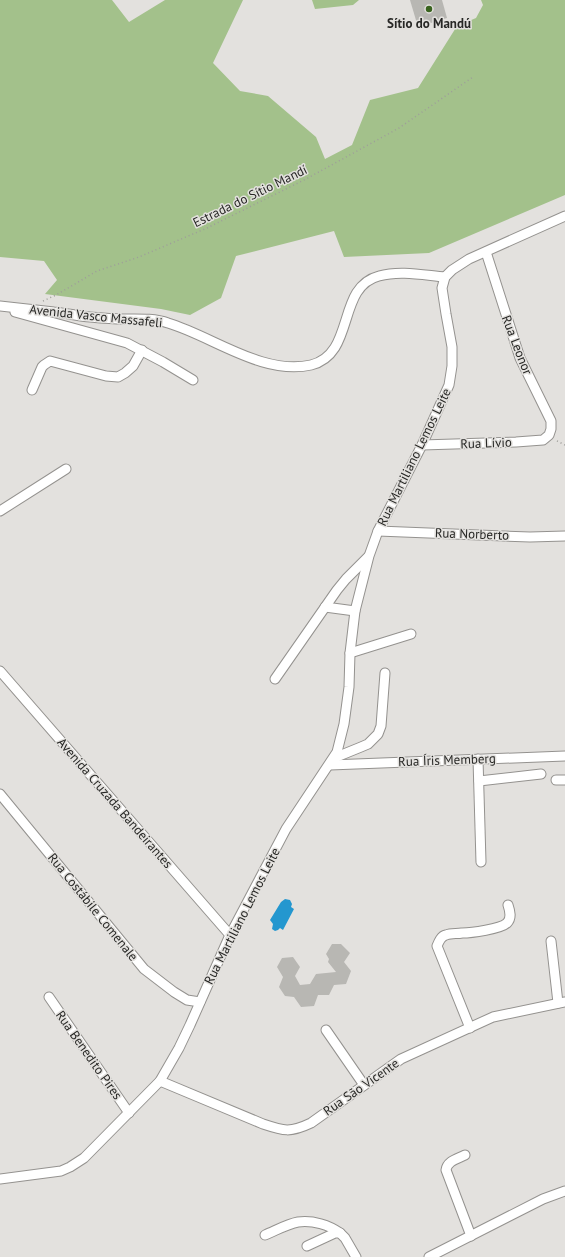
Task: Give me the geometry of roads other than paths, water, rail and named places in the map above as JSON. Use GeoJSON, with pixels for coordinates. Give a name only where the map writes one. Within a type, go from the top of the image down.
{"type":"FeatureCollection","features":[{"type":"Feature","properties":{"kind":"street"},"geometry":{"type":"LineString","coordinates":[[445,277],[452,270],[469,259],[565,216]]}},
{"type":"Feature","properties":{"kind":"street","name":"Rua Leonor"},"geometry":{"type":"LineString","coordinates":[[486,252],[520,358],[551,421],[549,436]]}},
{"type":"Feature","properties":{"kind":"street","name":"Avenida Vasco Massafeli"},"geometry":{"type":"LineString","coordinates":[[0,307],[88,317],[122,319],[145,318],[168,322],[260,362],[290,366],[310,365],[323,361],[332,352],[339,340],[355,295],[364,283],[377,276],[396,273],[445,277]]}},
{"type":"Feature","properties":{"kind":"street","name":"Rua Martiliano Lemos Leite"},"geometry":{"type":"LineString","coordinates":[[0,1179],[61,1171],[70,1167],[84,1158],[160,1081],[179,1048],[230,935],[286,829],[338,752],[344,724],[349,687],[354,611],[369,556],[378,531],[422,445],[449,384],[452,366],[452,347],[442,288],[445,277]]}},
{"type":"Feature","properties":{"kind":"street"},"geometry":{"type":"LineString","coordinates":[[0,307],[127,343],[164,362],[193,380]]}},
{"type":"Feature","properties":{"kind":"street"},"geometry":{"type":"LineString","coordinates":[[32,390],[42,367],[50,361],[106,376],[118,377],[133,366],[142,350]]}},
{"type":"Feature","properties":{"kind":"street","name":"Rua Lívio"},"geometry":{"type":"LineString","coordinates":[[422,445],[516,442],[543,440],[549,436]]}},
{"type":"Feature","properties":{"kind":"street"},"geometry":{"type":"LineString","coordinates":[[0,511],[66,468]]}},
{"type":"Feature","properties":{"kind":"street","name":"Rua Norberto"},"geometry":{"type":"LineString","coordinates":[[378,531],[530,537],[565,536]]}},
{"type":"Feature","properties":{"kind":"street","name":"Rua Martiliano Lemos Leite"},"geometry":{"type":"LineString","coordinates":[[275,679],[346,579],[369,556]]}},
{"type":"Feature","properties":{"kind":"street"},"geometry":{"type":"LineString","coordinates":[[325,607],[354,611]]}},
{"type":"Feature","properties":{"kind":"street"},"geometry":{"type":"LineString","coordinates":[[350,654],[411,634]]}},
{"type":"Feature","properties":{"kind":"street","name":"Avenida Cruzada Bandeirantes"},"geometry":{"type":"LineString","coordinates":[[0,671],[230,935]]}},
{"type":"Feature","properties":{"kind":"street"},"geometry":{"type":"LineString","coordinates":[[332,761],[368,744],[378,734],[381,726],[385,673]]}},
{"type":"Feature","properties":{"kind":"street","name":"Rua Íris Memberg"},"geometry":{"type":"LineString","coordinates":[[332,761],[565,756]]}},
{"type":"Feature","properties":{"kind":"street"},"geometry":{"type":"LineString","coordinates":[[478,759],[481,862]]}},
{"type":"Feature","properties":{"kind":"street"},"geometry":{"type":"LineString","coordinates":[[479,781],[542,774]]}},
{"type":"Feature","properties":{"kind":"street","name":"Rua Costábile Comenale"},"geometry":{"type":"LineString","coordinates":[[0,794],[144,969],[187,1000],[200,1002]]}},
{"type":"Feature","properties":{"kind":"street"},"geometry":{"type":"LineString","coordinates":[[470,1028],[437,946],[439,940],[446,935],[502,926],[508,922],[511,913],[508,905]]}},
{"type":"Feature","properties":{"kind":"street"},"geometry":{"type":"LineString","coordinates":[[551,941],[562,1002]]}},
{"type":"Feature","properties":{"kind":"street","name":"Rua Benedito Pires"},"geometry":{"type":"LineString","coordinates":[[49,997],[129,1113]]}},
{"type":"Feature","properties":{"kind":"street","name":"Rua São Vicente"},"geometry":{"type":"LineString","coordinates":[[160,1081],[262,1124],[288,1131],[311,1123],[401,1059],[494,1017],[562,1002]]}},
{"type":"Feature","properties":{"kind":"street"},"geometry":{"type":"LineString","coordinates":[[326,1030],[364,1086]]}},
{"type":"Feature","properties":{"kind":"street"},"geometry":{"type":"LineString","coordinates":[[465,1155],[447,1164],[446,1170],[471,1236]]}},
{"type":"Feature","properties":{"kind":"street"},"geometry":{"type":"LineString","coordinates":[[429,1257],[543,1199],[565,1191]]}},
{"type":"Feature","properties":{"kind":"street"},"geometry":{"type":"LineString","coordinates":[[265,1235],[296,1222],[323,1224],[340,1233],[345,1238],[356,1257]]}},
{"type":"Feature","properties":{"kind":"street"},"geometry":{"type":"LineString","coordinates":[[307,1246],[335,1233],[340,1233]]}},
{"type":"Feature","properties":{"kind":"water"},"geometry":{"type":"Polygon","coordinates":[[[285,899],[290,900],[292,904],[291,907],[294,909],[283,930],[280,928],[275,931],[272,929],[273,924],[270,920],[281,902],[285,899]]]}},
{"type":"Feature","properties":{"kind":"place","name":"Sítio do Mandú"},"geometry":{"type":"Point","coordinates":[429,9]}}]}
